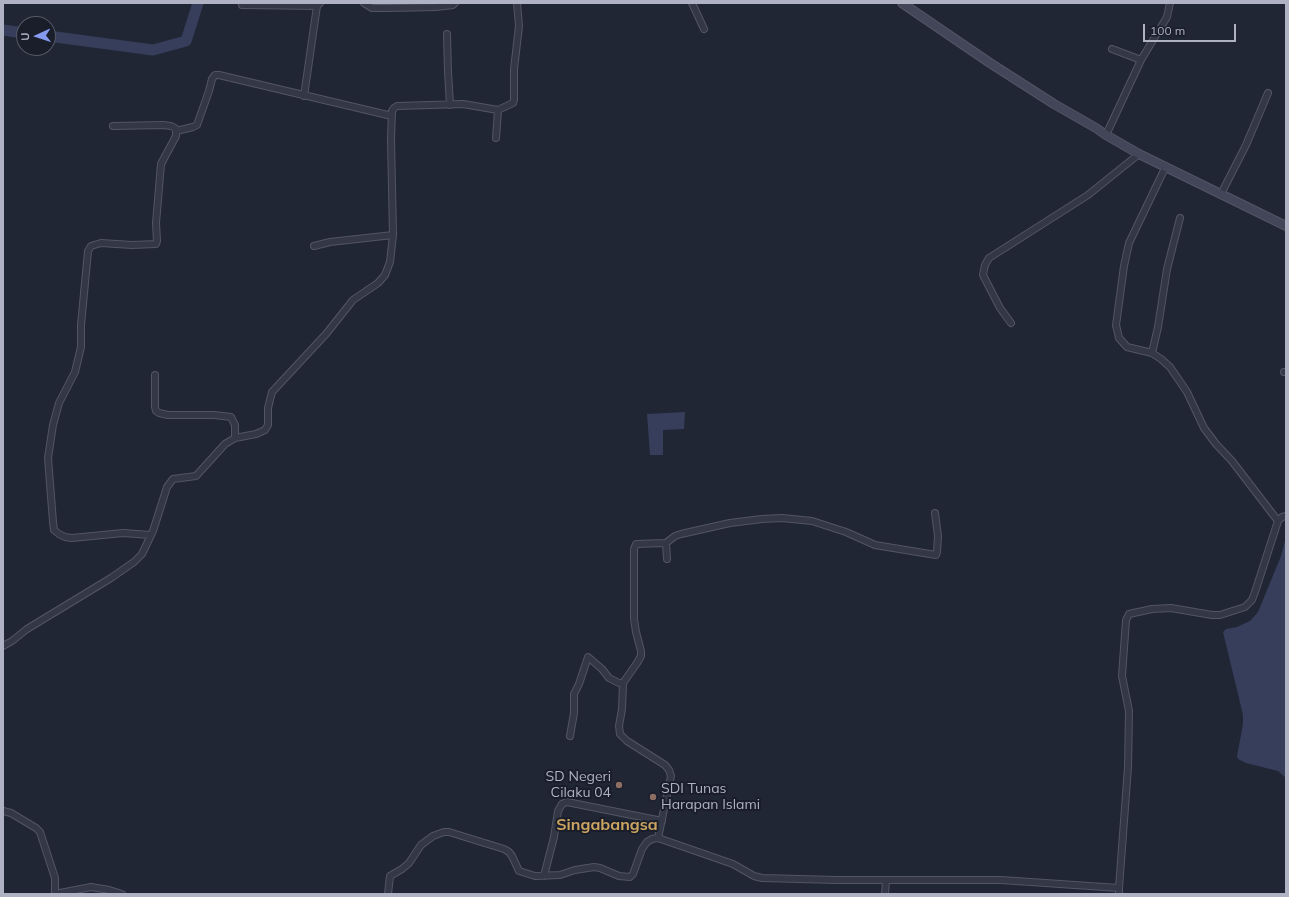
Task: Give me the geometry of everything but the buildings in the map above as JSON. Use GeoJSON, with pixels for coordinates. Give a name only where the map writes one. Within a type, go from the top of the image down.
{"type":"FeatureCollection","features":[{"type":"Feature","properties":{"kind":"street"},"geometry":{"type":"LineString","coordinates":[[364,3],[372,8],[388,8],[436,7],[453,5],[455,3]]}},
{"type":"Feature","properties":{"kind":"street"},"geometry":{"type":"LineString","coordinates":[[3,646],[27,629],[111,578],[134,562],[142,554],[157,521],[170,482],[175,478],[196,476],[221,447],[235,438],[256,434],[265,430],[268,425],[268,408],[272,392],[326,334],[353,300],[385,275],[390,262],[393,235],[391,175],[392,111],[397,106],[463,104],[498,110],[513,104],[514,69],[519,26],[517,3]]}},
{"type":"Feature","properties":{"kind":"street"},"geometry":{"type":"LineString","coordinates":[[692,3],[704,29]]}},
{"type":"Feature","properties":{"kind":"street"},"geometry":{"type":"LineString","coordinates":[[902,3],[990,63],[1106,135],[1139,154],[1286,226]]}},
{"type":"Feature","properties":{"kind":"street"},"geometry":{"type":"LineString","coordinates":[[1106,135],[1141,60],[1167,17],[1170,3]]}},
{"type":"Feature","properties":{"kind":"street"},"geometry":{"type":"LineString","coordinates":[[242,4],[318,5],[304,96]]}},
{"type":"Feature","properties":{"kind":"street"},"geometry":{"type":"LineString","coordinates":[[448,34],[450,105]]}},
{"type":"Feature","properties":{"kind":"street"},"geometry":{"type":"LineString","coordinates":[[1112,49],[1141,60]]}},
{"type":"Feature","properties":{"kind":"street"},"geometry":{"type":"LineString","coordinates":[[176,131],[193,128],[197,125],[210,91],[212,79],[215,76],[224,75],[304,96],[392,116]]}},
{"type":"Feature","properties":{"kind":"street"},"geometry":{"type":"LineString","coordinates":[[1221,194],[1246,145],[1268,93]]}},
{"type":"Feature","properties":{"kind":"street"},"geometry":{"type":"LineString","coordinates":[[496,138],[498,110]]}},
{"type":"Feature","properties":{"kind":"street"},"geometry":{"type":"LineString","coordinates":[[113,126],[170,126],[175,128],[176,136],[161,164],[156,223],[156,244],[132,245],[101,243],[91,246],[88,251],[81,325],[81,347],[75,372],[59,403],[53,425],[48,458],[53,522],[54,530],[65,537],[72,538],[123,533],[150,535]]}},
{"type":"Feature","properties":{"kind":"street"},"geometry":{"type":"LineString","coordinates":[[1011,323],[1000,308],[983,275],[985,265],[989,258],[1088,195],[1139,154]]}},
{"type":"Feature","properties":{"kind":"street"},"geometry":{"type":"LineString","coordinates":[[1166,166],[1129,243],[1124,266],[1116,325],[1119,338],[1127,347],[1152,353],[1170,368],[1188,392],[1204,428],[1216,444],[1232,461],[1278,521]]}},
{"type":"Feature","properties":{"kind":"street"},"geometry":{"type":"LineString","coordinates":[[1152,353],[1158,327],[1167,269],[1180,218]]}},
{"type":"Feature","properties":{"kind":"street"},"geometry":{"type":"LineString","coordinates":[[314,246],[330,242],[393,235]]}},
{"type":"Feature","properties":{"kind":"street"},"geometry":{"type":"LineString","coordinates":[[155,376],[156,411],[168,415],[214,415],[231,417],[235,425],[235,438]]}},
{"type":"Feature","properties":{"kind":"street"},"geometry":{"type":"LineString","coordinates":[[658,838],[671,776],[669,770],[665,765],[627,741],[620,734],[619,726],[622,709],[623,683],[638,663],[642,651],[636,632],[634,619],[634,547],[636,544],[666,543],[674,536],[730,523],[782,518],[812,521],[846,532],[875,545],[936,555],[938,536],[935,513]]}},
{"type":"Feature","properties":{"kind":"street"},"geometry":{"type":"LineString","coordinates":[[388,894],[390,876],[409,863],[421,845],[433,836],[444,832],[450,832],[504,849],[512,856],[519,872],[535,876],[560,875],[575,870],[600,868],[619,876],[630,877],[633,874],[642,849],[647,842],[658,838],[733,864],[754,876],[836,880],[1001,880],[1119,891],[1128,767],[1129,711],[1122,676],[1126,620],[1128,614],[1152,609],[1171,608],[1220,615],[1245,607],[1252,600],[1278,521],[1282,517],[1286,516]]}},
{"type":"Feature","properties":{"kind":"street"},"geometry":{"type":"LineString","coordinates":[[666,543],[667,559]]}},
{"type":"Feature","properties":{"kind":"street"},"geometry":{"type":"LineString","coordinates":[[570,736],[574,713],[574,694],[588,657],[602,669],[609,678],[619,683],[623,683]]}},
{"type":"Feature","properties":{"kind":"street"},"geometry":{"type":"LineString","coordinates":[[544,876],[554,837],[558,811],[562,804],[567,802],[662,821]]}},
{"type":"Feature","properties":{"kind":"street"},"geometry":{"type":"LineString","coordinates":[[3,812],[11,813],[36,828],[43,836],[55,878],[55,894],[91,888],[122,894]]}},
{"type":"Feature","properties":{"kind":"street"},"geometry":{"type":"LineString","coordinates":[[885,894],[886,880]]}},
{"type":"Feature","properties":{"kind":"water"},"geometry":{"type":"Polygon","coordinates":[[[685,412],[684,429],[663,430],[663,455],[650,455],[647,414],[685,412]]]}},
{"type":"Feature","properties":{"kind":"water"},"geometry":{"type":"Polygon","coordinates":[[[1286,537],[1286,778],[1278,771],[1246,763],[1238,759],[1237,756],[1243,724],[1243,715],[1223,632],[1226,629],[1237,627],[1250,621],[1258,612],[1281,556],[1286,537]]]}},
{"type":"Feature","properties":{"kind":"waterway"},"geometry":{"type":"LineString","coordinates":[[56,37],[153,50],[186,41],[198,3]]}},
{"type":"Feature","properties":{"kind":"waterway"},"geometry":{"type":"LineString","coordinates":[[3,30],[16,32]]}},
{"type":"Feature","properties":{"kind":"place","name":"SD Negeri Cilaku 04"},"geometry":{"type":"Point","coordinates":[619,785]}},
{"type":"Feature","properties":{"kind":"place","name":"SDI Tunas Harapan Islami"},"geometry":{"type":"Point","coordinates":[653,797]}},
{"type":"Feature","properties":{"kind":"district","name":"Singabangsa"},"geometry":{"type":"Point","coordinates":[607,825]}}]}
